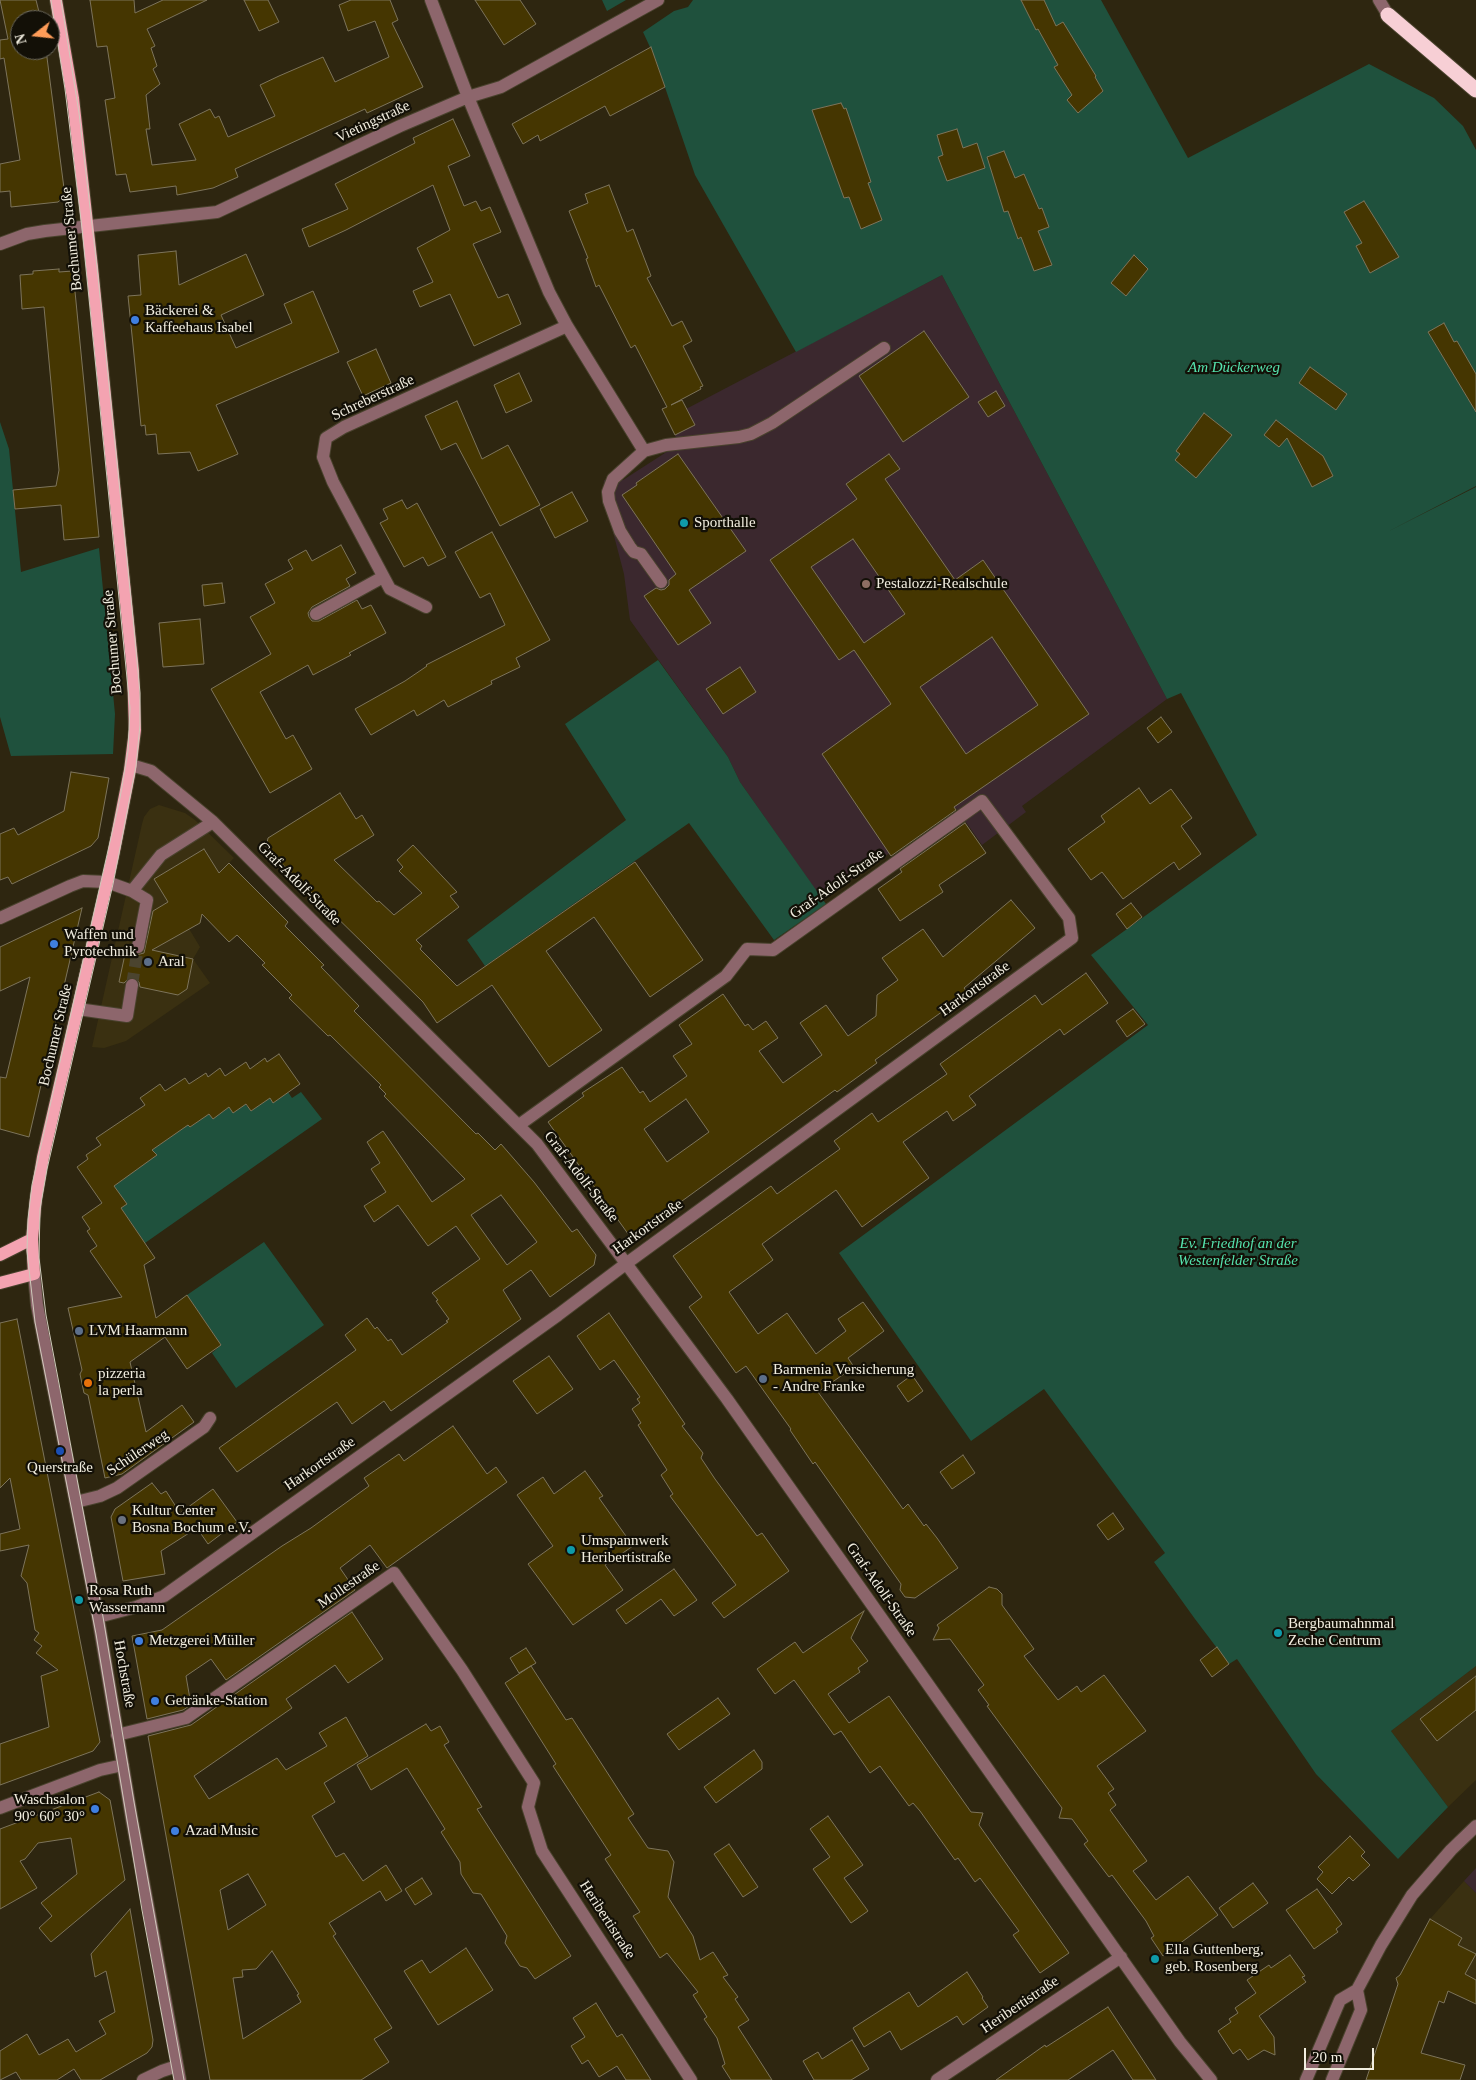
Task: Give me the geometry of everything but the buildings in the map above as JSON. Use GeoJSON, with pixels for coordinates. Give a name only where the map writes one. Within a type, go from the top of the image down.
{"type":"FeatureCollection","features":[{"type":"Feature","properties":{"kind":"highway"},"geometry":{"type":"LineString","coordinates":[[1388,15],[1476,90]]}},
{"type":"Feature","properties":{"kind":"main road","name":"Bochumer Straße"},"geometry":{"type":"LineString","coordinates":[[34,1274],[32,1239],[43,1157],[107,882],[135,730],[133,671],[87,227],[73,98],[56,0]]}},
{"type":"Feature","properties":{"kind":"main road"},"geometry":{"type":"LineString","coordinates":[[0,1255],[32,1239]]}},
{"type":"Feature","properties":{"kind":"main road"},"geometry":{"type":"LineString","coordinates":[[0,1282],[34,1274]]}},
{"type":"Feature","properties":{"kind":"street"},"geometry":{"type":"LineString","coordinates":[[431,0],[468,97],[537,265],[567,326],[644,451]]}},
{"type":"Feature","properties":{"kind":"street","name":"Vietingstraße"},"geometry":{"type":"LineString","coordinates":[[0,244],[27,234],[217,212],[400,126],[468,97],[501,87],[658,0]]}},
{"type":"Feature","properties":{"kind":"street"},"geometry":{"type":"LineString","coordinates":[[1379,0],[1388,15]]}},
{"type":"Feature","properties":{"kind":"street","name":"Schreberstraße"},"geometry":{"type":"LineString","coordinates":[[426,607],[390,589],[333,482],[324,457],[326,438],[344,427],[567,326]]}},
{"type":"Feature","properties":{"kind":"street"},"geometry":{"type":"LineString","coordinates":[[661,582],[641,554],[634,552],[620,531],[609,501],[608,492],[613,478],[644,451],[666,445],[740,437],[751,434],[772,423],[884,348]]}},
{"type":"Feature","properties":{"kind":"street"},"geometry":{"type":"LineString","coordinates":[[316,614],[383,577]]}},
{"type":"Feature","properties":{"kind":"street","name":"Graf-Adolf-Straße"},"geometry":{"type":"LineString","coordinates":[[130,765],[151,772],[213,822],[537,1144],[727,1399],[1180,2042],[1210,2080]]}},
{"type":"Feature","properties":{"kind":"street","name":"Graf-Adolf-Straße"},"geometry":{"type":"LineString","coordinates":[[519,1125],[726,976],[748,949],[773,950],[982,801]]}},
{"type":"Feature","properties":{"kind":"street","name":"Harkortstraße"},"geometry":{"type":"LineString","coordinates":[[98,1617],[136,1607],[164,1596],[558,1315],[1072,938],[1069,918],[982,801]]}},
{"type":"Feature","properties":{"kind":"street"},"geometry":{"type":"LineString","coordinates":[[132,891],[161,855],[213,822]]}},
{"type":"Feature","properties":{"kind":"street"},"geometry":{"type":"LineString","coordinates":[[0,918],[70,886],[83,882],[107,882],[132,891],[147,900],[138,947]]}},
{"type":"Feature","properties":{"kind":"street"},"geometry":{"type":"LineString","coordinates":[[78,1009],[127,1016],[132,985]]}},
{"type":"Feature","properties":{"kind":"street","name":"Hochstraße"},"geometry":{"type":"LineString","coordinates":[[34,1274],[37,1305],[98,1617],[117,1735],[180,2080]]}},
{"type":"Feature","properties":{"kind":"street","name":"Schülerweg"},"geometry":{"type":"LineString","coordinates":[[76,1502],[100,1496],[117,1488],[204,1427],[210,1418]]}},
{"type":"Feature","properties":{"kind":"street","name":"Mollestraße"},"geometry":{"type":"LineString","coordinates":[[117,1735],[186,1718],[394,1573],[462,1670],[526,1770]]}},
{"type":"Feature","properties":{"kind":"street"},"geometry":{"type":"LineString","coordinates":[[0,1808],[100,1770],[123,1765]]}},
{"type":"Feature","properties":{"kind":"street","name":"Heribertistraße"},"geometry":{"type":"LineString","coordinates":[[526,1770],[534,1783],[528,1807],[542,1852],[690,2080]]}},
{"type":"Feature","properties":{"kind":"street"},"geometry":{"type":"LineString","coordinates":[[1306,2080],[1340,2000],[1357,1990],[1381,1945],[1412,1895],[1451,1850],[1476,1826]]}},
{"type":"Feature","properties":{"kind":"street","name":"Heribertistraße"},"geometry":{"type":"LineString","coordinates":[[937,2080],[1121,1957]]}},
{"type":"Feature","properties":{"kind":"street"},"geometry":{"type":"LineString","coordinates":[[1332,2080],[1361,2010],[1357,1990]]}},
{"type":"Feature","properties":{"kind":"street"},"geometry":{"type":"LineString","coordinates":[[143,2080],[162,2070],[177,2066]]}},
{"type":"Feature","properties":{"kind":"shaded area","name":"Pestalozzi-Realschule"},"geometry":{"type":"Polygon","coordinates":[[[942,275],[1167,699],[1022,806],[1026,812],[982,845],[956,808],[822,899],[740,782],[728,757],[630,620],[624,574],[603,494],[604,480],[623,480],[679,444],[675,435],[694,425],[686,409],[942,275]]]}},
{"type":"Feature","properties":{"kind":"shaded area"},"geometry":{"type":"Polygon","coordinates":[[[159,805],[185,813],[195,820],[234,858],[179,912],[200,947],[193,959],[210,983],[126,1041],[104,1048],[92,1047],[142,824],[144,817],[150,809],[159,805]]]}},
{"type":"Feature","properties":{"kind":"shaded area"},"geometry":{"type":"Polygon","coordinates":[[[1476,1666],[1476,1780],[1448,1807],[1391,1731],[1476,1666]]]}},
{"type":"Feature","properties":{"kind":"shaded area"},"geometry":{"type":"Polygon","coordinates":[[[1476,1868],[1476,1893],[1464,1881],[1476,1868]]]}},
{"type":"Feature","properties":{"kind":"shaded area"},"geometry":{"type":"Polygon","coordinates":[[[1464,1881],[1476,1893],[1476,2004],[1403,1970],[1430,1919],[1464,1881]]]}},
{"type":"Feature","properties":{"kind":"green space"},"geometry":{"type":"Polygon","coordinates":[[[602,0],[626,0],[607,11],[602,0]]]}},
{"type":"Feature","properties":{"kind":"green space"},"geometry":{"type":"Polygon","coordinates":[[[693,0],[1101,0],[1188,158],[1369,64],[1434,98],[1463,126],[1476,150],[1476,486],[1387,532],[1476,487],[1476,1666],[1391,1731],[1448,1807],[1398,1859],[1316,1774],[1237,1659],[1229,1664],[1195,1619],[1154,1562],[1165,1553],[1044,1389],[971,1441],[839,1253],[1148,1025],[1091,955],[1257,835],[1181,693],[1167,699],[942,275],[796,352],[695,175],[655,58],[643,32],[674,11],[688,7],[693,0]]]}},
{"type":"Feature","properties":{"kind":"green space"},"geometry":{"type":"Polygon","coordinates":[[[0,422],[9,449],[21,572],[99,548],[115,714],[113,754],[11,756],[0,717],[0,422]]]}},
{"type":"Feature","properties":{"kind":"green space"},"geometry":{"type":"Polygon","coordinates":[[[658,660],[728,757],[740,782],[826,904],[774,940],[689,823],[485,966],[467,940],[626,820],[565,724],[658,660]]]}},
{"type":"Feature","properties":{"kind":"green space"},"geometry":{"type":"Polygon","coordinates":[[[288,1092],[292,1098],[301,1092],[322,1119],[145,1243],[121,1208],[126,1204],[110,1189],[125,1178],[122,1174],[156,1155],[152,1150],[169,1138],[185,1120],[190,1127],[209,1114],[213,1118],[229,1107],[233,1113],[245,1104],[251,1111],[270,1098],[273,1103],[288,1092]]]}},
{"type":"Feature","properties":{"kind":"green space"},"geometry":{"type":"Polygon","coordinates":[[[264,1242],[324,1325],[236,1388],[212,1353],[221,1345],[187,1295],[264,1242]]]}},
{"type":"Feature","properties":{"kind":"tunnel"},"geometry":{"type":"LineString","coordinates":[[132,985],[138,947]]}},
{"type":"Feature","properties":{"kind":"tram line"},"geometry":{"type":"LineString","coordinates":[[51,0],[65,89],[82,228],[130,708],[128,751],[120,798],[32,1185],[27,1251],[35,1322],[96,1634],[142,1910],[174,2080]]}},
{"type":"Feature","properties":{"kind":"tram line"},"geometry":{"type":"LineString","coordinates":[[61,0],[79,113],[97,267],[140,693],[140,725],[136,766],[113,884],[47,1169],[40,1209],[39,1258],[46,1315],[102,1611],[184,2080]]}},
{"type":"Feature","properties":{"kind":"place","name":"Bäckerei & Kaffeehaus Isabel"},"geometry":{"type":"Point","coordinates":[135,320]}},
{"type":"Feature","properties":{"kind":"place","name":"Sporthalle"},"geometry":{"type":"Point","coordinates":[684,523]}},
{"type":"Feature","properties":{"kind":"place","name":"Pestalozzi-Realschule"},"geometry":{"type":"Point","coordinates":[866,584]}},
{"type":"Feature","properties":{"kind":"place","name":"Waffen und Pyrotechnik"},"geometry":{"type":"Point","coordinates":[54,944]}},
{"type":"Feature","properties":{"kind":"place","name":"Aral"},"geometry":{"type":"Point","coordinates":[148,962]}},
{"type":"Feature","properties":{"kind":"place","name":"LVM Haarmann"},"geometry":{"type":"Point","coordinates":[79,1331]}},
{"type":"Feature","properties":{"kind":"place","name":"Barmenia Versicherung - Andre Franke"},"geometry":{"type":"Point","coordinates":[763,1379]}},
{"type":"Feature","properties":{"kind":"place","name":"pizzeria la perla"},"geometry":{"type":"Point","coordinates":[88,1383]}},
{"type":"Feature","properties":{"kind":"place","name":"Querstraße"},"geometry":{"type":"Point","coordinates":[60,1451]}},
{"type":"Feature","properties":{"kind":"place","name":"Kultur Center Bosna Bochum e.V."},"geometry":{"type":"Point","coordinates":[122,1520]}},
{"type":"Feature","properties":{"kind":"place","name":"Umspannwerk Heribertistraße"},"geometry":{"type":"Point","coordinates":[571,1550]}},
{"type":"Feature","properties":{"kind":"place","name":"Rosa Ruth Wassermann"},"geometry":{"type":"Point","coordinates":[79,1600]}},
{"type":"Feature","properties":{"kind":"place","name":"Bergbaumahnmal Zeche Centrum"},"geometry":{"type":"Point","coordinates":[1278,1633]}},
{"type":"Feature","properties":{"kind":"place","name":"Metzgerei Müller"},"geometry":{"type":"Point","coordinates":[139,1641]}},
{"type":"Feature","properties":{"kind":"place","name":"Getränke-Station"},"geometry":{"type":"Point","coordinates":[155,1701]}},
{"type":"Feature","properties":{"kind":"place","name":"Waschsalon 90° 60° 30°"},"geometry":{"type":"Point","coordinates":[95,1809]}},
{"type":"Feature","properties":{"kind":"place","name":"Azad Music"},"geometry":{"type":"Point","coordinates":[175,1831]}},
{"type":"Feature","properties":{"kind":"place","name":"Ella Guttenberg, geb. Rosenberg"},"geometry":{"type":"Point","coordinates":[1155,1959]}},
{"type":"Feature","properties":{"kind":"park label","name":"Am Dückerweg"},"geometry":{"type":"Point","coordinates":[1234,368]}},
{"type":"Feature","properties":{"kind":"park label","name":"Ev. Friedhof an der Westenfelder Straße"},"geometry":{"type":"Point","coordinates":[1238,1252]}}]}
